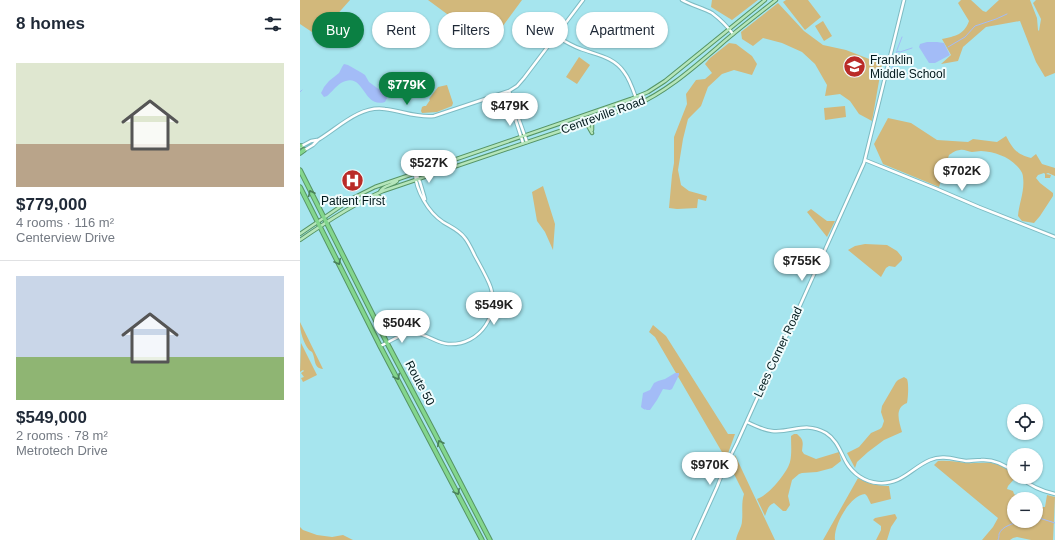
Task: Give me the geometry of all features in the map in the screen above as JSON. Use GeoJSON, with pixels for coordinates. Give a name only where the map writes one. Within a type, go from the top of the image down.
{"type":"FeatureCollection","features":[{"type":"Feature","properties":{"kind":"highway","name":"Route 50"},"geometry":{"type":"LineString","coordinates":[[300,170],[387,343],[490,540]]}},
{"type":"Feature","properties":{"kind":"highway","name":"Route 50"},"geometry":{"type":"LineString","coordinates":[[300,187],[380,346],[482,540]]}},
{"type":"Feature","properties":{"kind":"main road","name":"Centreville Road"},"geometry":{"type":"LineString","coordinates":[[300,234],[361,194],[375,187],[635,98],[648,92],[665,81],[765,0]]}},
{"type":"Feature","properties":{"kind":"main road","name":"Centreville Road"},"geometry":{"type":"LineString","coordinates":[[300,240],[349,208],[374,195],[638,104],[674,83],[776,0]]}},
{"type":"Feature","properties":{"kind":"main road"},"geometry":{"type":"LineString","coordinates":[[577,125],[587,125],[592,133],[592,124],[598,118]]}},
{"type":"Feature","properties":{"kind":"main road"},"geometry":{"type":"LineString","coordinates":[[380,193],[382,188],[399,179]]}},
{"type":"Feature","properties":{"kind":"main road"},"geometry":{"type":"LineString","coordinates":[[374,195],[382,198]]}},
{"type":"Feature","properties":{"kind":"street"},"geometry":{"type":"LineString","coordinates":[[568,20],[583,0]]}},
{"type":"Feature","properties":{"kind":"street"},"geometry":{"type":"LineString","coordinates":[[682,0],[711,13],[733,34]]}},
{"type":"Feature","properties":{"kind":"street","name":"Lees Corner Road"},"geometry":{"type":"LineString","coordinates":[[693,540],[860,173],[865,160],[904,0]]}},
{"type":"Feature","properties":{"kind":"street"},"geometry":{"type":"LineString","coordinates":[[568,43],[605,57],[622,69],[627,76],[638,104]]}},
{"type":"Feature","properties":{"kind":"street"},"geometry":{"type":"LineString","coordinates":[[301,152],[359,113],[371,108],[384,108],[417,116],[431,117],[509,91],[517,86],[547,48]]}},
{"type":"Feature","properties":{"kind":"street"},"geometry":{"type":"LineString","coordinates":[[509,91],[513,107],[527,142]]}},
{"type":"Feature","properties":{"kind":"street"},"geometry":{"type":"LineString","coordinates":[[513,107],[520,137],[523,143]]}},
{"type":"Feature","properties":{"kind":"street"},"geometry":{"type":"LineString","coordinates":[[300,146],[311,141],[318,140]]}},
{"type":"Feature","properties":{"kind":"street"},"geometry":{"type":"LineString","coordinates":[[865,160],[1055,237]]}},
{"type":"Feature","properties":{"kind":"street"},"geometry":{"type":"LineString","coordinates":[[380,346],[410,333],[422,334],[443,343],[461,343],[474,337],[482,331],[488,323],[492,312],[492,290],[466,240],[457,230],[436,217],[421,194],[415,173]]}},
{"type":"Feature","properties":{"kind":"street"},"geometry":{"type":"LineString","coordinates":[[747,422],[763,430],[782,431],[807,427],[829,435],[837,444],[853,471],[864,478],[878,483],[900,480],[932,459],[948,457],[969,461],[993,461],[1007,467]]}},
{"type":"Feature","properties":{"kind":"street"},"geometry":{"type":"LineString","coordinates":[[1029,484],[1036,488],[1055,494]]}},
{"type":"Feature","properties":{"kind":"shaded area"},"geometry":{"type":"Polygon","coordinates":[[[300,0],[350,0],[339,12],[312,12],[312,32],[300,24],[300,0]]]}},
{"type":"Feature","properties":{"kind":"shaded area"},"geometry":{"type":"Polygon","coordinates":[[[428,0],[522,0],[504,25],[504,12],[444,12],[428,0]]]}},
{"type":"Feature","properties":{"kind":"shaded area"},"geometry":{"type":"Polygon","coordinates":[[[712,0],[758,0],[732,20],[711,7],[712,0]]]}},
{"type":"Feature","properties":{"kind":"shaded area"},"geometry":{"type":"Polygon","coordinates":[[[786,0],[808,0],[821,17],[805,30],[783,2],[786,0]]]}},
{"type":"Feature","properties":{"kind":"shaded area"},"geometry":{"type":"Polygon","coordinates":[[[961,0],[971,0],[986,12],[999,0],[1030,0],[1037,18],[1039,31],[1041,19],[1033,3],[1036,0],[1055,0],[1055,73],[1045,77],[1036,62],[1020,21],[986,27],[963,47],[958,61],[941,64],[951,55],[942,39],[955,36],[962,32],[969,21],[958,3],[961,0]]]}},
{"type":"Feature","properties":{"kind":"shaded area"},"geometry":{"type":"Polygon","coordinates":[[[778,3],[804,31],[823,45],[846,50],[882,64],[872,121],[859,114],[850,101],[840,94],[825,96],[827,85],[815,64],[802,52],[782,43],[763,38],[753,46],[742,39],[741,32],[778,3]]]}},
{"type":"Feature","properties":{"kind":"shaded area"},"geometry":{"type":"Polygon","coordinates":[[[823,21],[832,36],[824,41],[815,26],[823,21]]]}},
{"type":"Feature","properties":{"kind":"shaded area"},"geometry":{"type":"Polygon","coordinates":[[[729,43],[736,44],[752,56],[757,64],[752,75],[734,70],[722,74],[708,87],[701,106],[688,119],[678,170],[681,185],[689,191],[707,196],[706,201],[698,199],[697,208],[669,208],[674,163],[674,137],[687,104],[686,94],[696,80],[705,79],[712,73],[705,64],[710,58],[729,43]]]}},
{"type":"Feature","properties":{"kind":"shaded area"},"geometry":{"type":"Polygon","coordinates":[[[579,57],[590,65],[577,84],[566,77],[579,57]]]}},
{"type":"Feature","properties":{"kind":"shaded area"},"geometry":{"type":"Polygon","coordinates":[[[447,85],[453,103],[452,106],[437,112],[422,113],[422,107],[426,106],[430,100],[429,99],[438,87],[447,85]]]}},
{"type":"Feature","properties":{"kind":"shaded area"},"geometry":{"type":"Polygon","coordinates":[[[845,106],[846,117],[825,120],[824,108],[845,106]]]}},
{"type":"Feature","properties":{"kind":"shaded area"},"geometry":{"type":"Polygon","coordinates":[[[888,118],[911,123],[937,140],[968,142],[973,139],[997,142],[1006,136],[1013,148],[1018,153],[1031,158],[1036,154],[1042,164],[1055,168],[1055,176],[1048,173],[1046,174],[1051,175],[1050,178],[1045,178],[1044,173],[1038,175],[1036,178],[1053,193],[1053,196],[1034,223],[1022,221],[1018,216],[1023,187],[1022,173],[1017,166],[1009,160],[991,152],[970,152],[957,150],[951,153],[949,155],[939,187],[883,164],[874,144],[888,118]]]}},
{"type":"Feature","properties":{"kind":"shaded area"},"geometry":{"type":"Polygon","coordinates":[[[543,186],[555,224],[553,250],[545,232],[537,221],[532,192],[543,186]]]}},
{"type":"Feature","properties":{"kind":"shaded area"},"geometry":{"type":"Polygon","coordinates":[[[811,209],[827,221],[835,221],[827,237],[807,212],[811,209]]]}},
{"type":"Feature","properties":{"kind":"shaded area"},"geometry":{"type":"Polygon","coordinates":[[[865,244],[887,245],[897,251],[902,257],[902,260],[895,267],[889,266],[886,268],[881,277],[848,250],[855,246],[865,244]]]}},
{"type":"Feature","properties":{"kind":"shaded area"},"geometry":{"type":"Polygon","coordinates":[[[300,322],[323,369],[316,365],[312,352],[305,344],[301,333],[300,322]]]}},
{"type":"Feature","properties":{"kind":"shaded area"},"geometry":{"type":"Polygon","coordinates":[[[653,325],[666,336],[728,434],[735,434],[726,459],[655,337],[649,332],[653,325]]]}},
{"type":"Feature","properties":{"kind":"shaded area"},"geometry":{"type":"Polygon","coordinates":[[[301,343],[317,375],[303,382],[301,378],[304,377],[301,373],[304,371],[303,370],[300,372],[301,343]]]}},
{"type":"Feature","properties":{"kind":"shaded area"},"geometry":{"type":"Polygon","coordinates":[[[904,377],[908,381],[907,403],[900,408],[898,415],[902,432],[884,440],[868,452],[857,462],[855,468],[847,453],[859,447],[871,433],[882,427],[884,421],[881,412],[882,406],[896,382],[904,377]]]}},
{"type":"Feature","properties":{"kind":"shaded area"},"geometry":{"type":"Polygon","coordinates":[[[797,434],[802,440],[802,451],[804,454],[816,459],[839,452],[841,461],[832,468],[817,472],[799,474],[792,480],[788,496],[790,505],[786,511],[783,511],[774,503],[769,507],[765,516],[757,499],[766,494],[776,484],[788,467],[791,452],[791,436],[797,434]]]}},
{"type":"Feature","properties":{"kind":"shaded area"},"geometry":{"type":"Polygon","coordinates":[[[735,455],[775,540],[736,540],[742,523],[744,494],[730,466],[735,455]]]}},
{"type":"Feature","properties":{"kind":"shaded area"},"geometry":{"type":"Polygon","coordinates":[[[938,461],[993,463],[1007,469],[1007,484],[1010,484],[1007,489],[1013,492],[1007,492],[1007,528],[1043,528],[1043,507],[1045,507],[1047,495],[1055,497],[1053,540],[1031,540],[1017,537],[1010,540],[982,540],[993,527],[998,518],[934,465],[938,461]]]}},
{"type":"Feature","properties":{"kind":"shaded area"},"geometry":{"type":"Polygon","coordinates":[[[858,478],[873,484],[889,486],[891,499],[871,504],[865,494],[859,496],[848,505],[844,512],[837,527],[835,540],[823,540],[858,478]]]}},
{"type":"Feature","properties":{"kind":"shaded area"},"geometry":{"type":"Polygon","coordinates":[[[895,514],[897,518],[891,527],[887,540],[876,540],[881,530],[881,526],[873,520],[875,518],[895,514]]]}},
{"type":"Feature","properties":{"kind":"shaded area"},"geometry":{"type":"Polygon","coordinates":[[[300,527],[303,530],[317,535],[332,537],[343,535],[353,540],[300,540],[300,527]]]}},
{"type":"Feature","properties":{"kind":"water"},"geometry":{"type":"Polygon","coordinates":[[[927,42],[944,43],[950,55],[935,63],[929,63],[919,47],[920,44],[927,42]]]}},
{"type":"Feature","properties":{"kind":"water"},"geometry":{"type":"Polygon","coordinates":[[[344,64],[365,75],[369,82],[388,96],[385,102],[377,103],[372,100],[355,81],[349,80],[341,83],[324,97],[321,93],[324,87],[339,73],[344,64]]]}},
{"type":"Feature","properties":{"kind":"water"},"geometry":{"type":"Polygon","coordinates":[[[675,373],[679,373],[679,375],[672,389],[663,389],[650,410],[643,409],[641,407],[643,393],[650,390],[654,383],[675,373]]]}},
{"type":"Feature","properties":{"kind":"waterway"},"geometry":{"type":"LineString","coordinates":[[948,47],[965,37],[975,26],[1007,14]]}},
{"type":"Feature","properties":{"kind":"waterway"},"geometry":{"type":"LineString","coordinates":[[897,50],[902,37]]}},
{"type":"Feature","properties":{"kind":"waterway"},"geometry":{"type":"LineString","coordinates":[[891,72],[897,51],[900,52],[912,48]]}},
{"type":"Feature","properties":{"kind":"waterway"},"geometry":{"type":"LineString","coordinates":[[1043,519],[1055,523]]}},
{"type":"Feature","properties":{"kind":"waterway"},"geometry":{"type":"LineString","coordinates":[[998,540],[1000,531],[1007,527]]}},
{"type":"Feature","properties":{"kind":"place","name":"Franklin Middle School"},"geometry":{"type":"Point","coordinates":[854,67]}},
{"type":"Feature","properties":{"kind":"place","name":"Patient First"},"geometry":{"type":"Point","coordinates":[353,180]}}]}
